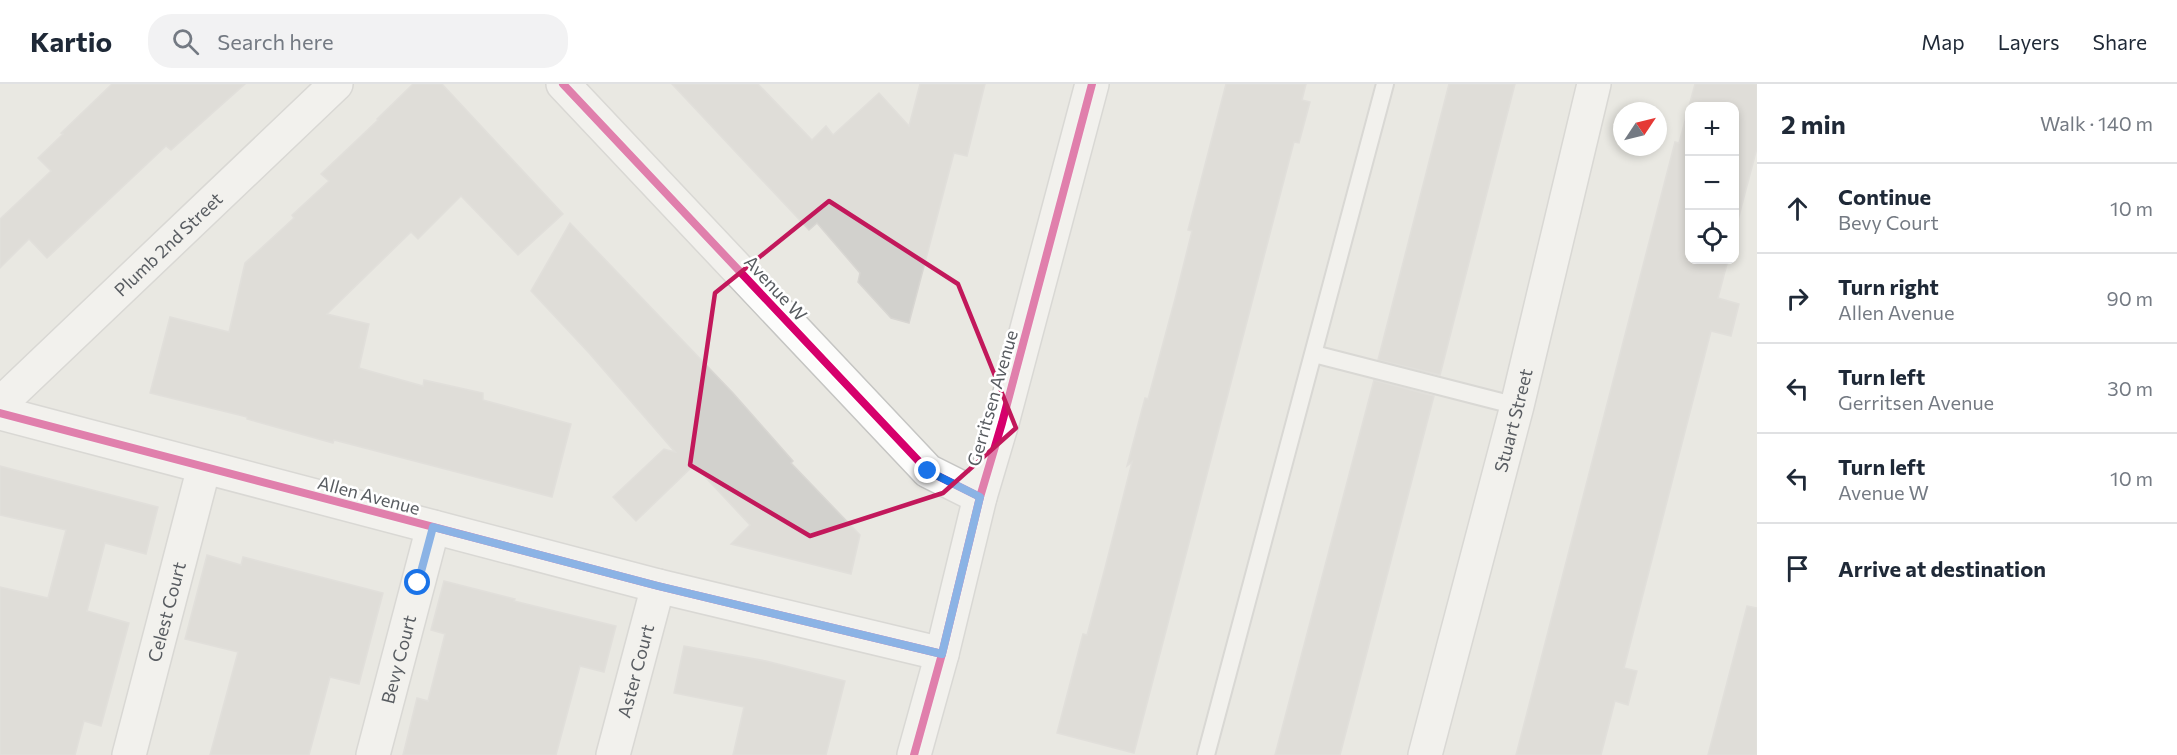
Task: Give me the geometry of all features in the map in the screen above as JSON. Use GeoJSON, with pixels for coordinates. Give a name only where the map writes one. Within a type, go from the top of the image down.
{"type":"FeatureCollection","features":[{"type":"Feature","properties":{"kind":"street","name":"Plumb 2nd Street"},"geometry":{"type":"LineString","coordinates":[[0,404],[336,84]]}},
{"type":"Feature","properties":{"kind":"street","name":"Avenue W"},"geometry":{"type":"LineString","coordinates":[[563,84],[928,471],[980,497]]}},
{"type":"Feature","properties":{"kind":"street","name":"Gerritsen Avenue"},"geometry":{"type":"LineString","coordinates":[[914,755],[942,654],[980,497],[1002,423],[1092,84]]}},
{"type":"Feature","properties":{"kind":"street","name":"Stuart Street"},"geometry":{"type":"LineString","coordinates":[[1425,755],[1517,406],[1594,84]]}},
{"type":"Feature","properties":{"kind":"street","name":"Allen Avenue"},"geometry":{"type":"LineString","coordinates":[[0,413],[658,586],[942,654]]}},
{"type":"Feature","properties":{"kind":"street","name":"Celest Court"},"geometry":{"type":"LineString","coordinates":[[129,755],[204,467]]}},
{"type":"Feature","properties":{"kind":"street","name":"Bevy Court"},"geometry":{"type":"LineString","coordinates":[[373,755],[433,527]]}},
{"type":"Feature","properties":{"kind":"street","name":"Aster Court"},"geometry":{"type":"LineString","coordinates":[[613,755],[658,586]]}},
{"type":"Feature","properties":{"kind":"lane"},"geometry":{"type":"LineString","coordinates":[[1206,755],[1385,84]]}},
{"type":"Feature","properties":{"kind":"lane"},"geometry":{"type":"LineString","coordinates":[[1314,354],[1517,406]]}},
{"type":"Feature","properties":{"kind":"highlighted area"},"geometry":{"type":"Polygon","coordinates":[[[829,201],[958,284],[1016,428],[943,493],[810,536],[690,465],[715,293],[829,201]]]}},
{"type":"Feature","properties":{"kind":"building"},"geometry":{"type":"Polygon","coordinates":[[[112,84],[245,84],[171,150],[166,146],[47,258],[29,239],[0,268],[0,219],[51,171],[38,158],[112,84]]]}},
{"type":"Feature","properties":{"kind":"building"},"geometry":{"type":"Polygon","coordinates":[[[413,84],[442,84],[563,214],[518,255],[461,196],[418,239],[411,232],[327,314],[369,324],[359,368],[423,386],[424,380],[483,393],[483,400],[571,424],[552,497],[334,440],[333,443],[247,419],[247,417],[150,393],[170,317],[229,332],[245,263],[294,218],[292,215],[329,181],[321,174],[413,84]]]}},
{"type":"Feature","properties":{"kind":"building"},"geometry":{"type":"Polygon","coordinates":[[[672,84],[758,84],[812,140],[826,126],[833,135],[879,93],[909,126],[920,84],[985,84],[967,156],[954,153],[909,323],[891,318],[858,282],[860,273],[817,223],[809,230],[672,84]]]}},
{"type":"Feature","properties":{"kind":"building"},"geometry":{"type":"Polygon","coordinates":[[[1226,84],[1306,84],[1302,100],[1310,102],[1299,143],[1294,142],[1134,753],[1057,733],[1083,634],[1087,635],[1105,568],[1132,462],[1127,466],[1175,299],[1192,231],[1188,230],[1226,84]]]}},
{"type":"Feature","properties":{"kind":"building"},"geometry":{"type":"Polygon","coordinates":[[[1449,84],[1515,84],[1440,375],[1378,360],[1449,84]]]}},
{"type":"Feature","properties":{"kind":"building"},"geometry":{"type":"Polygon","coordinates":[[[1695,84],[1757,84],[1757,148],[1739,216],[1739,102],[1690,102],[1695,84]]]}},
{"type":"Feature","properties":{"kind":"building"},"geometry":{"type":"Polygon","coordinates":[[[1685,121],[1685,264],[1727,264],[1718,298],[1739,304],[1731,336],[1711,331],[1624,668],[1637,671],[1628,705],[1615,701],[1601,755],[1516,755],[1675,142],[1679,143],[1685,121]]]}},
{"type":"Feature","properties":{"kind":"building"},"geometry":{"type":"Polygon","coordinates":[[[570,223],[733,393],[793,461],[791,463],[860,535],[851,574],[731,544],[750,525],[694,465],[636,521],[613,497],[664,449],[675,452],[589,353],[531,291],[570,223]]]}},
{"type":"Feature","properties":{"kind":"building"},"geometry":{"type":"Polygon","coordinates":[[[1374,380],[1434,396],[1340,755],[1275,755],[1374,380]]]}},
{"type":"Feature","properties":{"kind":"building"},"geometry":{"type":"Polygon","coordinates":[[[0,466],[158,507],[146,554],[105,543],[87,611],[129,623],[101,726],[84,721],[75,755],[0,755],[0,587],[48,598],[66,530],[0,515],[0,466]]]}},
{"type":"Feature","properties":{"kind":"building"},"geometry":{"type":"Polygon","coordinates":[[[207,555],[241,565],[243,557],[383,593],[359,684],[330,677],[309,755],[210,755],[238,652],[185,639],[207,555]]]}},
{"type":"Feature","properties":{"kind":"building"},"geometry":{"type":"Polygon","coordinates":[[[444,581],[616,626],[604,672],[580,666],[556,755],[403,755],[417,698],[428,701],[445,634],[431,630],[444,581]]]}},
{"type":"Feature","properties":{"kind":"building"},"geometry":{"type":"Polygon","coordinates":[[[1747,606],[1757,608],[1757,755],[1708,755],[1747,606]]]}},
{"type":"Feature","properties":{"kind":"building"},"geometry":{"type":"Polygon","coordinates":[[[684,646],[766,661],[845,681],[826,755],[733,755],[744,707],[674,693],[684,646]]]}},
{"type":"Feature","properties":{"kind":"cycle path"},"geometry":{"type":"LineString","coordinates":[[563,84],[928,471],[980,497]]}},
{"type":"Feature","properties":{"kind":"cycle path"},"geometry":{"type":"LineString","coordinates":[[914,755],[942,654],[980,497],[1002,423],[1092,84]]}},
{"type":"Feature","properties":{"kind":"cycle path"},"geometry":{"type":"LineString","coordinates":[[0,413],[658,586],[942,654]]}},
{"type":"Feature","properties":{"kind":"route"},"geometry":{"type":"LineString","coordinates":[[418,583],[433,527],[658,586],[942,654],[980,497],[928,471]]}}]}
